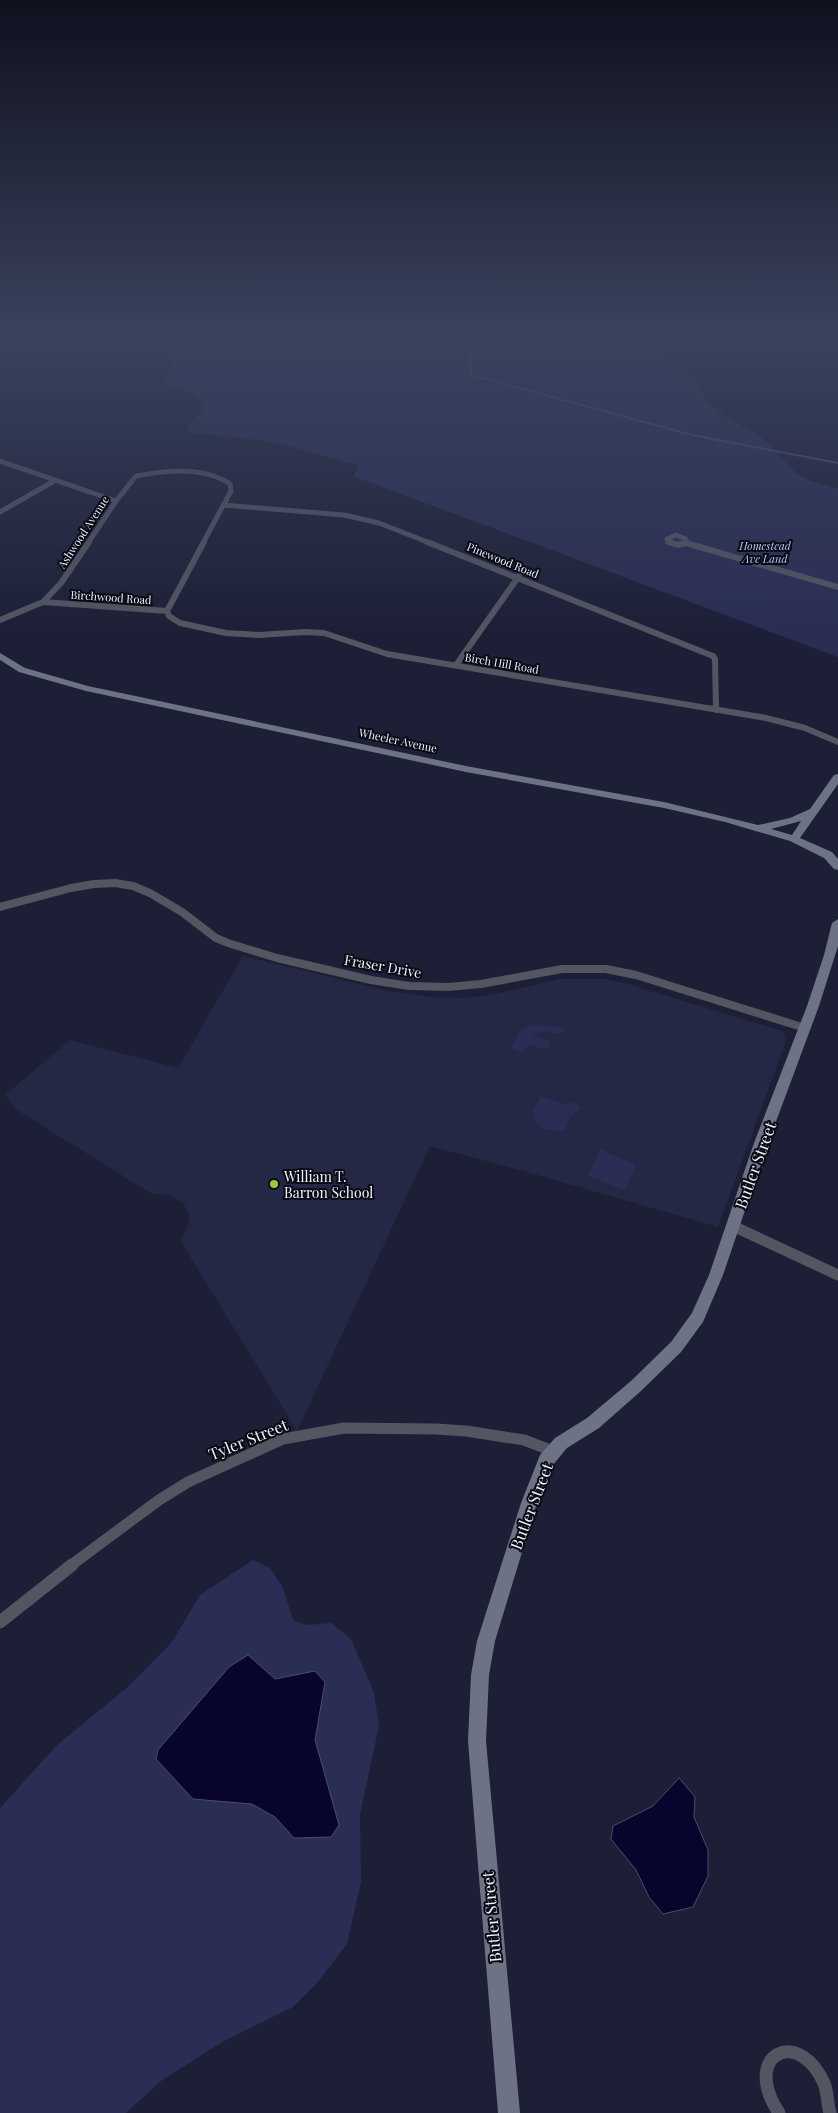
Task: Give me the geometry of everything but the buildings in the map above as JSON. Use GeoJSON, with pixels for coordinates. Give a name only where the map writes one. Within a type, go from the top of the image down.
{"type":"FeatureCollection","features":[{"type":"Feature","properties":{"kind":"street"},"geometry":{"type":"LineString","coordinates":[[0,461],[116,501]]}},
{"type":"Feature","properties":{"kind":"street","name":"Ashwood Avenue"},"geometry":{"type":"LineString","coordinates":[[43,602],[61,583],[131,479],[142,474],[191,472],[218,476],[229,481]]}},
{"type":"Feature","properties":{"kind":"street"},"geometry":{"type":"LineString","coordinates":[[0,512],[56,480]]}},
{"type":"Feature","properties":{"kind":"street","name":"Birchwood Road"},"geometry":{"type":"LineString","coordinates":[[0,620],[43,602],[167,611],[231,491],[229,481]]}},
{"type":"Feature","properties":{"kind":"street","name":"Pinewood Road"},"geometry":{"type":"LineString","coordinates":[[224,505],[327,513],[369,519],[519,576],[713,656],[716,663],[716,710]]}},
{"type":"Feature","properties":{"kind":"street"},"geometry":{"type":"LineString","coordinates":[[686,543],[838,587]]}},
{"type":"Feature","properties":{"kind":"street"},"geometry":{"type":"LineString","coordinates":[[456,666],[519,576]]}},
{"type":"Feature","properties":{"kind":"street","name":"Birch Hill Road"},"geometry":{"type":"LineString","coordinates":[[167,611],[175,621],[202,628],[259,635],[305,632],[324,633],[376,651],[795,725],[838,742]]}},
{"type":"Feature","properties":{"kind":"street","name":"Wheeler Avenue"},"geometry":{"type":"LineString","coordinates":[[0,656],[10,664],[29,673],[86,688],[466,768],[664,805],[759,827],[794,839]]}},
{"type":"Feature","properties":{"kind":"street"},"geometry":{"type":"LineString","coordinates":[[838,777],[794,839],[828,854],[838,866]]}},
{"type":"Feature","properties":{"kind":"street"},"geometry":{"type":"LineString","coordinates":[[759,827],[785,823],[812,812]]}},
{"type":"Feature","properties":{"kind":"street","name":"Fraser Drive"},"geometry":{"type":"LineString","coordinates":[[0,907],[25,902],[81,885],[105,883],[128,885],[157,894],[216,938],[226,942],[256,953],[370,980],[418,987],[442,988],[490,983],[564,969],[597,968],[636,975],[805,1028]]}},
{"type":"Feature","properties":{"kind":"street","name":"Butler Street"},"geometry":{"type":"LineString","coordinates":[[509,2113],[479,1786],[477,1710],[480,1675],[486,1641],[529,1503],[552,1451],[613,1407],[658,1364],[688,1332],[707,1298],[761,1143],[805,1028],[830,954],[838,923]]}},
{"type":"Feature","properties":{"kind":"street"},"geometry":{"type":"LineString","coordinates":[[733,1226],[838,1275]]}},
{"type":"Feature","properties":{"kind":"street","name":"Tyler Street"},"geometry":{"type":"LineString","coordinates":[[0,1622],[97,1545],[159,1500],[188,1482],[283,1439],[344,1428],[428,1428],[466,1431],[524,1440],[552,1451]]}},
{"type":"Feature","properties":{"kind":"street"},"geometry":{"type":"LineString","coordinates":[[779,2113],[770,2098],[766,2078],[767,2068],[770,2059],[777,2052],[787,2050],[798,2053],[808,2060],[818,2072],[826,2088],[828,2112]]}},
{"type":"Feature","properties":{"kind":"shaded area","name":"William T. Barron School"},"geometry":{"type":"Polygon","coordinates":[[[243,956],[389,991],[432,997],[461,998],[490,995],[560,979],[605,979],[628,984],[779,1030],[784,1033],[786,1041],[718,1227],[430,1146],[297,1431],[180,1240],[186,1231],[189,1221],[188,1212],[183,1203],[169,1195],[152,1194],[17,1110],[5,1095],[70,1040],[178,1068],[243,956]]]}},
{"type":"Feature","properties":{"kind":"shaded area"},"geometry":{"type":"Polygon","coordinates":[[[248,1655],[275,1679],[315,1671],[325,1682],[315,1740],[339,1825],[331,1837],[294,1838],[275,1817],[252,1804],[193,1799],[156,1759],[158,1750],[229,1667],[248,1655]]]}},
{"type":"Feature","properties":{"kind":"shaded area"},"geometry":{"type":"Polygon","coordinates":[[[679,1778],[695,1797],[694,1817],[708,1850],[708,1876],[693,1907],[663,1914],[649,1897],[636,1870],[611,1839],[613,1826],[653,1806],[679,1778]]]}},
{"type":"Feature","properties":{"kind":"green space","name":"Homestead Ave Land"},"geometry":{"type":"Polygon","coordinates":[[[233,437],[760,437],[795,472],[809,480],[838,489],[838,657],[353,476],[359,466],[357,465],[281,444],[233,437]]]}},
{"type":"Feature","properties":{"kind":"green space"},"geometry":{"type":"Polygon","coordinates":[[[532,1025],[563,1027],[564,1030],[560,1034],[542,1031],[535,1034],[534,1036],[549,1040],[549,1047],[539,1048],[530,1044],[523,1052],[510,1048],[520,1031],[532,1025]]]}},
{"type":"Feature","properties":{"kind":"green space"},"geometry":{"type":"Polygon","coordinates":[[[541,1097],[568,1105],[574,1102],[579,1105],[580,1109],[570,1116],[565,1131],[548,1130],[537,1122],[533,1111],[541,1097]]]}},
{"type":"Feature","properties":{"kind":"green space"},"geometry":{"type":"Polygon","coordinates":[[[600,1149],[636,1165],[625,1190],[588,1176],[600,1149]]]}},
{"type":"Feature","properties":{"kind":"green space"},"geometry":{"type":"Polygon","coordinates":[[[253,1560],[270,1568],[283,1588],[293,1620],[307,1625],[331,1623],[351,1639],[374,1693],[379,1726],[360,1814],[361,1882],[347,1944],[317,1983],[293,2007],[224,2041],[162,2080],[126,2113],[0,2113],[0,1808],[57,1745],[129,1686],[172,1642],[200,1595],[253,1560]]]}},
{"type":"Feature","properties":{"kind":"waterway"},"geometry":{"type":"LineString","coordinates":[[700,437],[838,463]]}},
{"type":"Feature","properties":{"kind":"place","name":"William T. Barron School"},"geometry":{"type":"Point","coordinates":[274,1184]}}]}
